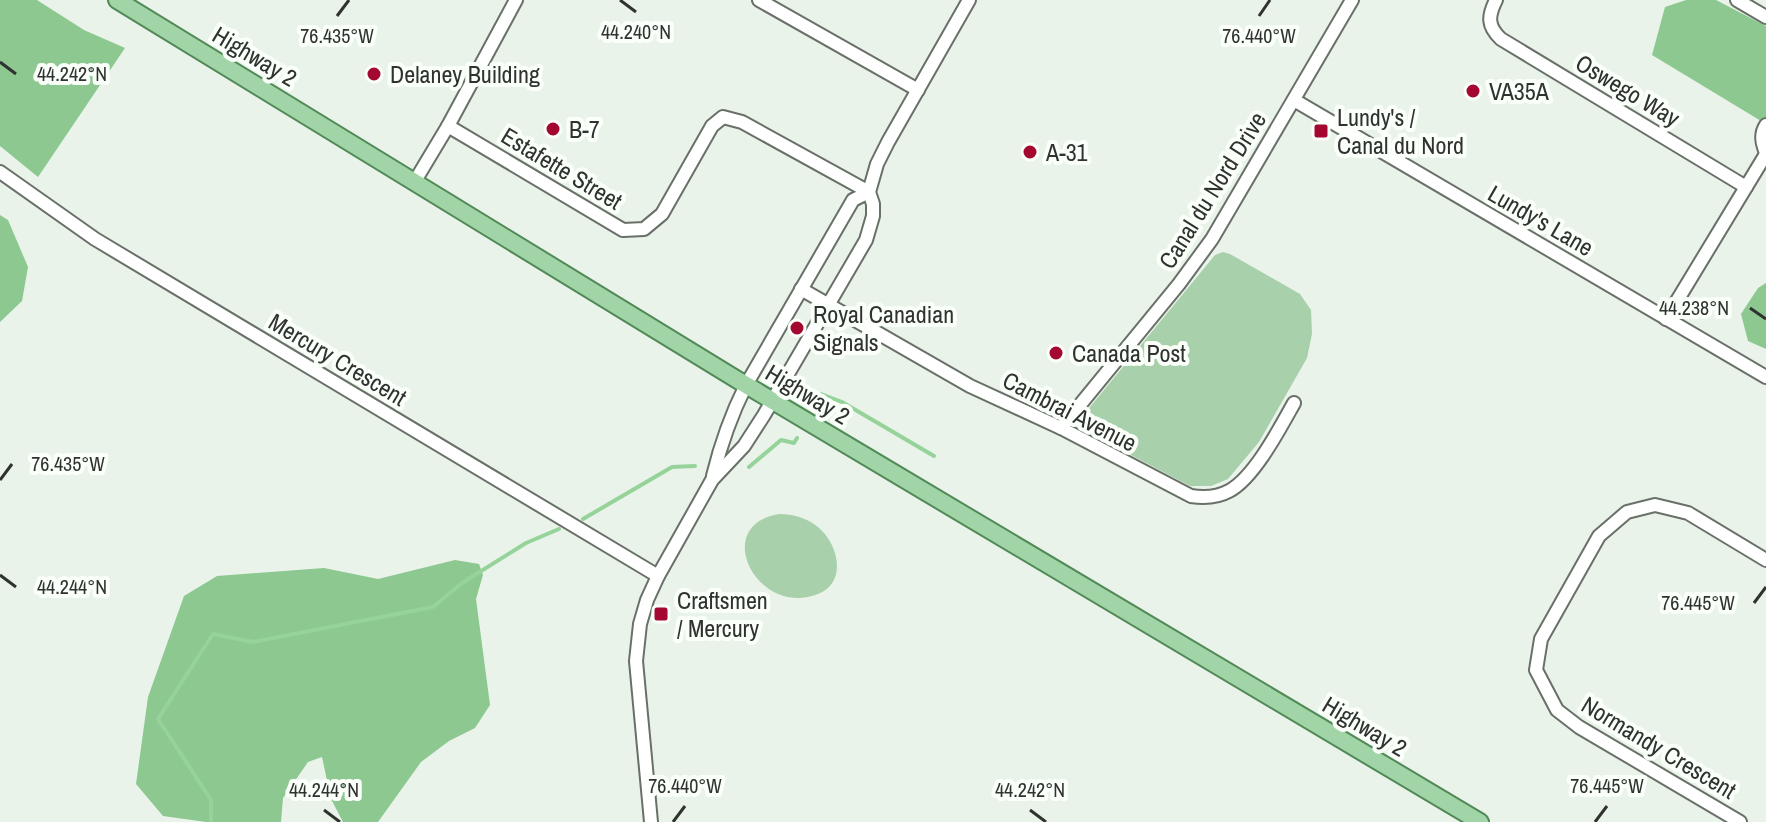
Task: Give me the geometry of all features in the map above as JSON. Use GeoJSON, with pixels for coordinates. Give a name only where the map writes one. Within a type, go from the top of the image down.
{"type":"FeatureCollection","features":[{"type":"Feature","properties":{"kind":"main road","name":"Highway 2"},"geometry":{"type":"LineString","coordinates":[[117,0],[772,401],[1480,822]]}},
{"type":"Feature","properties":{"kind":"street"},"geometry":{"type":"LineString","coordinates":[[415,181],[516,0]]}},
{"type":"Feature","properties":{"kind":"street"},"geometry":{"type":"LineString","coordinates":[[759,0],[918,90]]}},
{"type":"Feature","properties":{"kind":"street"},"geometry":{"type":"LineString","coordinates":[[651,822],[636,661],[640,624],[647,600],[712,480],[744,446],[866,240],[873,216],[869,192],[877,164],[969,0]]}},
{"type":"Feature","properties":{"kind":"street","name":"Canal du Nord Drive"},"geometry":{"type":"LineString","coordinates":[[1061,428],[1199,259],[1352,0]]}},
{"type":"Feature","properties":{"kind":"street","name":"Oswego Way"},"geometry":{"type":"LineString","coordinates":[[1496,0],[1489,19],[1490,26],[1501,39],[1746,187]]}},
{"type":"Feature","properties":{"kind":"street"},"geometry":{"type":"LineString","coordinates":[[1737,0],[1766,17]]}},
{"type":"Feature","properties":{"kind":"street","name":"Lundy's Lane"},"geometry":{"type":"LineString","coordinates":[[1294,100],[1766,377]]}},
{"type":"Feature","properties":{"kind":"street","name":"Estafette Street"},"geometry":{"type":"LineString","coordinates":[[448,126],[623,230],[644,229],[662,214],[712,126],[723,117],[742,122],[869,192]]}},
{"type":"Feature","properties":{"kind":"street"},"geometry":{"type":"LineString","coordinates":[[1666,319],[1766,154],[1762,132],[1766,125]]}},
{"type":"Feature","properties":{"kind":"street","name":"Mercury Crescent"},"geometry":{"type":"LineString","coordinates":[[0,172],[95,239],[658,576]]}},
{"type":"Feature","properties":{"kind":"street"},"geometry":{"type":"LineString","coordinates":[[712,480],[730,415],[746,385],[853,200],[869,192]]}},
{"type":"Feature","properties":{"kind":"street","name":"Cambrai Avenue"},"geometry":{"type":"LineString","coordinates":[[801,289],[970,386],[1061,428],[1182,493],[1203,498],[1228,492],[1241,483],[1260,459],[1294,403]]}},
{"type":"Feature","properties":{"kind":"street","name":"Normandy Crescent"},"geometry":{"type":"LineString","coordinates":[[1740,822],[1579,727],[1557,710],[1536,670],[1541,639],[1569,587],[1599,536],[1627,512],[1655,505],[1688,513],[1766,560]]}},
{"type":"Feature","properties":{"kind":"green space"},"geometry":{"type":"Polygon","coordinates":[[[0,0],[37,0],[84,30],[125,48],[38,177],[0,146],[0,0]]]}},
{"type":"Feature","properties":{"kind":"green space"},"geometry":{"type":"Polygon","coordinates":[[[1686,0],[1716,0],[1766,26],[1766,124],[1652,55],[1665,7],[1686,0]]]}},
{"type":"Feature","properties":{"kind":"green space"},"geometry":{"type":"Polygon","coordinates":[[[0,215],[8,220],[28,267],[22,301],[0,322],[0,215]]]}},
{"type":"Feature","properties":{"kind":"green space"},"geometry":{"type":"Polygon","coordinates":[[[1223,252],[1300,294],[1311,310],[1312,334],[1307,358],[1259,442],[1228,479],[1211,486],[1190,486],[1093,435],[1084,425],[1085,413],[1215,255],[1223,252]]]}},
{"type":"Feature","properties":{"kind":"green space"},"geometry":{"type":"Polygon","coordinates":[[[1766,283],[1766,349],[1748,341],[1741,314],[1758,288],[1766,283]]]}},
{"type":"Feature","properties":{"kind":"green space"},"geometry":{"type":"Polygon","coordinates":[[[779,514],[810,522],[826,535],[837,563],[833,581],[827,589],[796,598],[776,593],[761,582],[750,567],[745,550],[747,535],[758,522],[779,514]]]}},
{"type":"Feature","properties":{"kind":"green space"},"geometry":{"type":"Polygon","coordinates":[[[455,560],[479,564],[483,575],[476,599],[490,705],[475,728],[449,741],[421,762],[378,822],[343,822],[331,799],[322,757],[308,762],[283,798],[281,822],[206,822],[163,816],[136,784],[148,697],[184,596],[217,576],[324,568],[378,579],[455,560]]]}},
{"type":"Feature","properties":{"kind":"waterway"},"geometry":{"type":"LineString","coordinates":[[821,394],[842,402],[934,456]]}},
{"type":"Feature","properties":{"kind":"waterway"},"geometry":{"type":"LineString","coordinates":[[749,467],[781,440],[794,443],[797,438]]}},
{"type":"Feature","properties":{"kind":"waterway"},"geometry":{"type":"LineString","coordinates":[[583,519],[672,467],[695,466]]}},
{"type":"Feature","properties":{"kind":"waterway"},"geometry":{"type":"LineString","coordinates":[[211,822],[211,800],[158,719],[213,634],[253,642],[433,607],[462,583],[526,543],[559,529]]}},
{"type":"Feature","properties":{"kind":"place","name":"Delaney Building"},"geometry":{"type":"Point","coordinates":[374,74]}},
{"type":"Feature","properties":{"kind":"place","name":"VA35A"},"geometry":{"type":"Point","coordinates":[1473,91]}},
{"type":"Feature","properties":{"kind":"place","name":"B-7"},"geometry":{"type":"Point","coordinates":[553,129]}},
{"type":"Feature","properties":{"kind":"place","name":"Lundy's / Canal du Nord"},"geometry":{"type":"Point","coordinates":[1321,131]}},
{"type":"Feature","properties":{"kind":"place","name":"A-31"},"geometry":{"type":"Point","coordinates":[1030,152]}},
{"type":"Feature","properties":{"kind":"place","name":"Royal Canadian Signals"},"geometry":{"type":"Point","coordinates":[797,328]}},
{"type":"Feature","properties":{"kind":"place","name":"Canada Post"},"geometry":{"type":"Point","coordinates":[1056,353]}},
{"type":"Feature","properties":{"kind":"place","name":"Craftsmen / Mercury"},"geometry":{"type":"Point","coordinates":[661,614]}}]}
